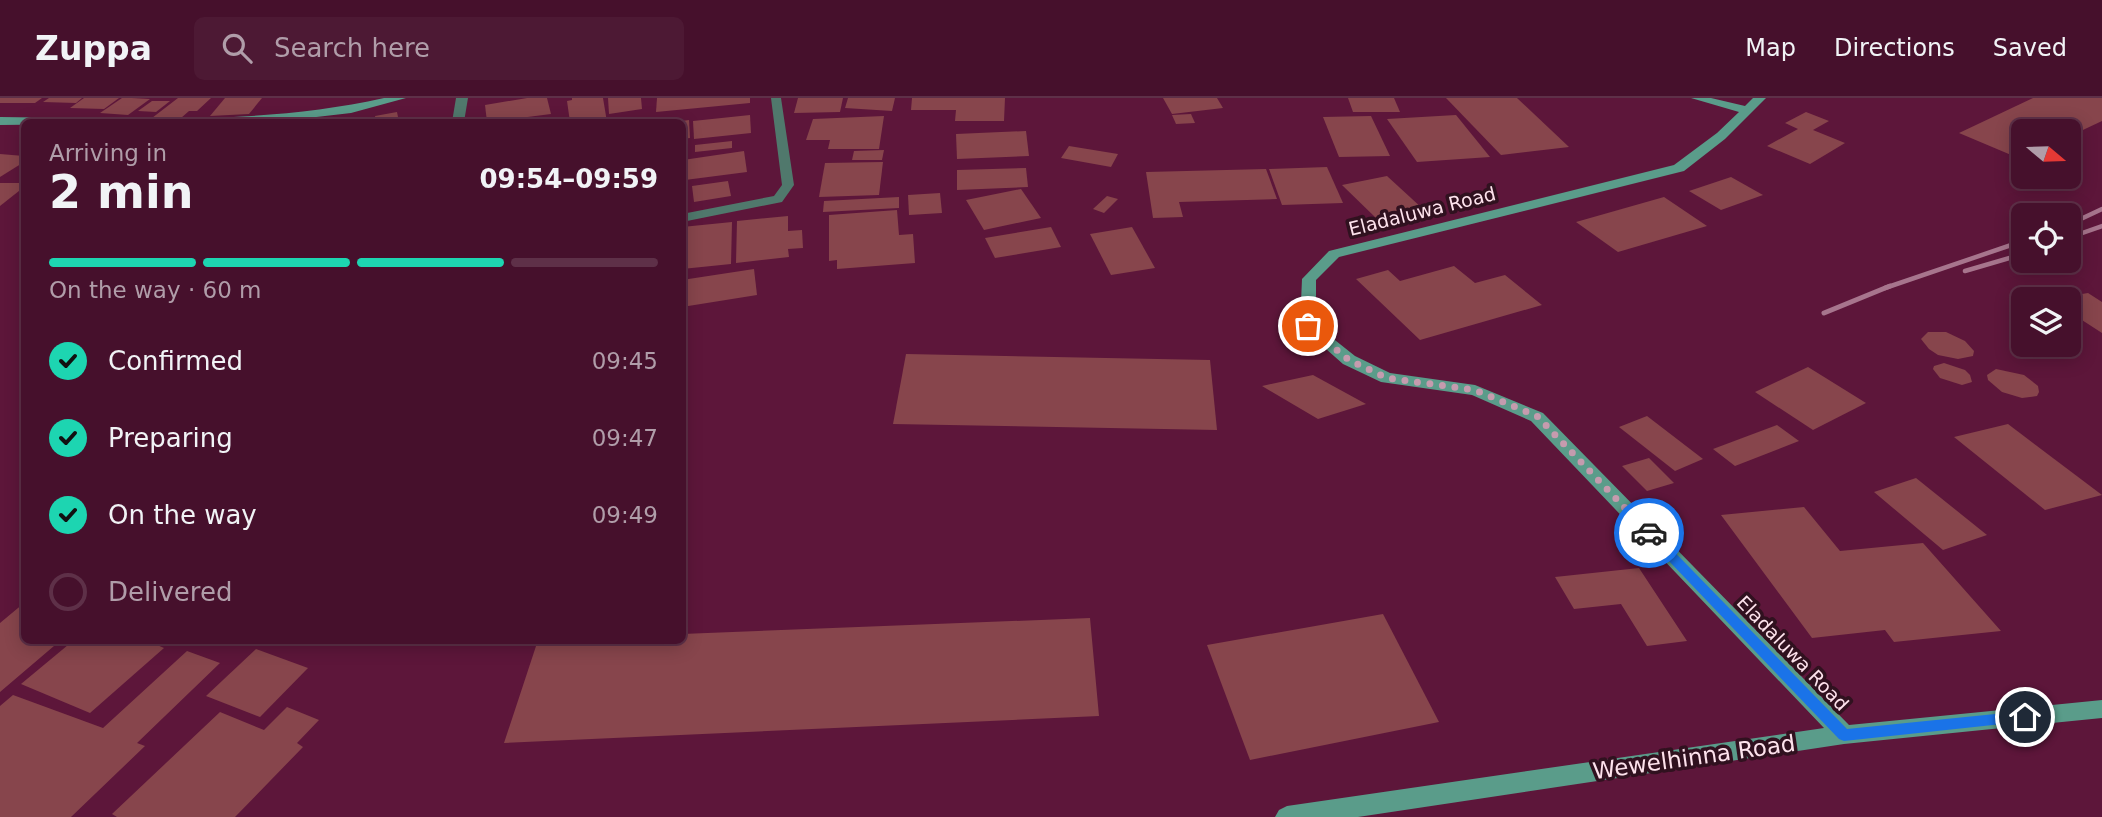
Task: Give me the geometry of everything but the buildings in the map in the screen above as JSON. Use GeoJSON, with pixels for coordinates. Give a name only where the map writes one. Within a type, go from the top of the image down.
{"type":"FeatureCollection","features":[{"type":"Feature","properties":{"kind":"street"},"geometry":{"type":"LineString","coordinates":[[283,119],[358,109],[400,98]]}},
{"type":"Feature","properties":{"kind":"street"},"geometry":{"type":"LineString","coordinates":[[460,119],[462,98]]}},
{"type":"Feature","properties":{"kind":"street"},"geometry":{"type":"LineString","coordinates":[[1698,98],[1745,110]]}},
{"type":"Feature","properties":{"kind":"street","name":"Eladaluwa Road"},"geometry":{"type":"LineString","coordinates":[[1760,98],[1721,136],[1679,168],[1334,254],[1310,279],[1308,326],[1349,360],[1387,378],[1475,390],[1537,416],[1844,735]]}},
{"type":"Feature","properties":{"kind":"street"},"geometry":{"type":"LineString","coordinates":[[0,121],[21,121]]}},
{"type":"Feature","properties":{"kind":"street","name":"Wewelhinna Road"},"geometry":{"type":"LineString","coordinates":[[1287,817],[1844,735],[2102,709]]}},
{"type":"Feature","properties":{"kind":"lane"},"geometry":{"type":"LineString","coordinates":[[686,217],[778,199],[788,186],[776,98]]}},
{"type":"Feature","properties":{"kind":"railway"},"geometry":{"type":"LineString","coordinates":[[2081,219],[2102,209]]}},
{"type":"Feature","properties":{"kind":"railway"},"geometry":{"type":"LineString","coordinates":[[2081,233],[2102,226]]}},
{"type":"Feature","properties":{"kind":"railway"},"geometry":{"type":"LineString","coordinates":[[1886,288],[2011,245]]}},
{"type":"Feature","properties":{"kind":"railway"},"geometry":{"type":"LineString","coordinates":[[1965,271],[2011,258]]}},
{"type":"Feature","properties":{"kind":"railway"},"geometry":{"type":"LineString","coordinates":[[1886,288],[1890,286]]}},
{"type":"Feature","properties":{"kind":"railway"},"geometry":{"type":"LineString","coordinates":[[1824,313],[1886,288]]}},
{"type":"Feature","properties":{"kind":"way so far"},"geometry":{"type":"LineString","coordinates":[[1308,326],[1349,360],[1387,378],[1475,390],[1537,416],[1649,533]]}},
{"type":"Feature","properties":{"kind":"route"},"geometry":{"type":"LineString","coordinates":[[1649,533],[1844,735],[2025,717]]}}]}
